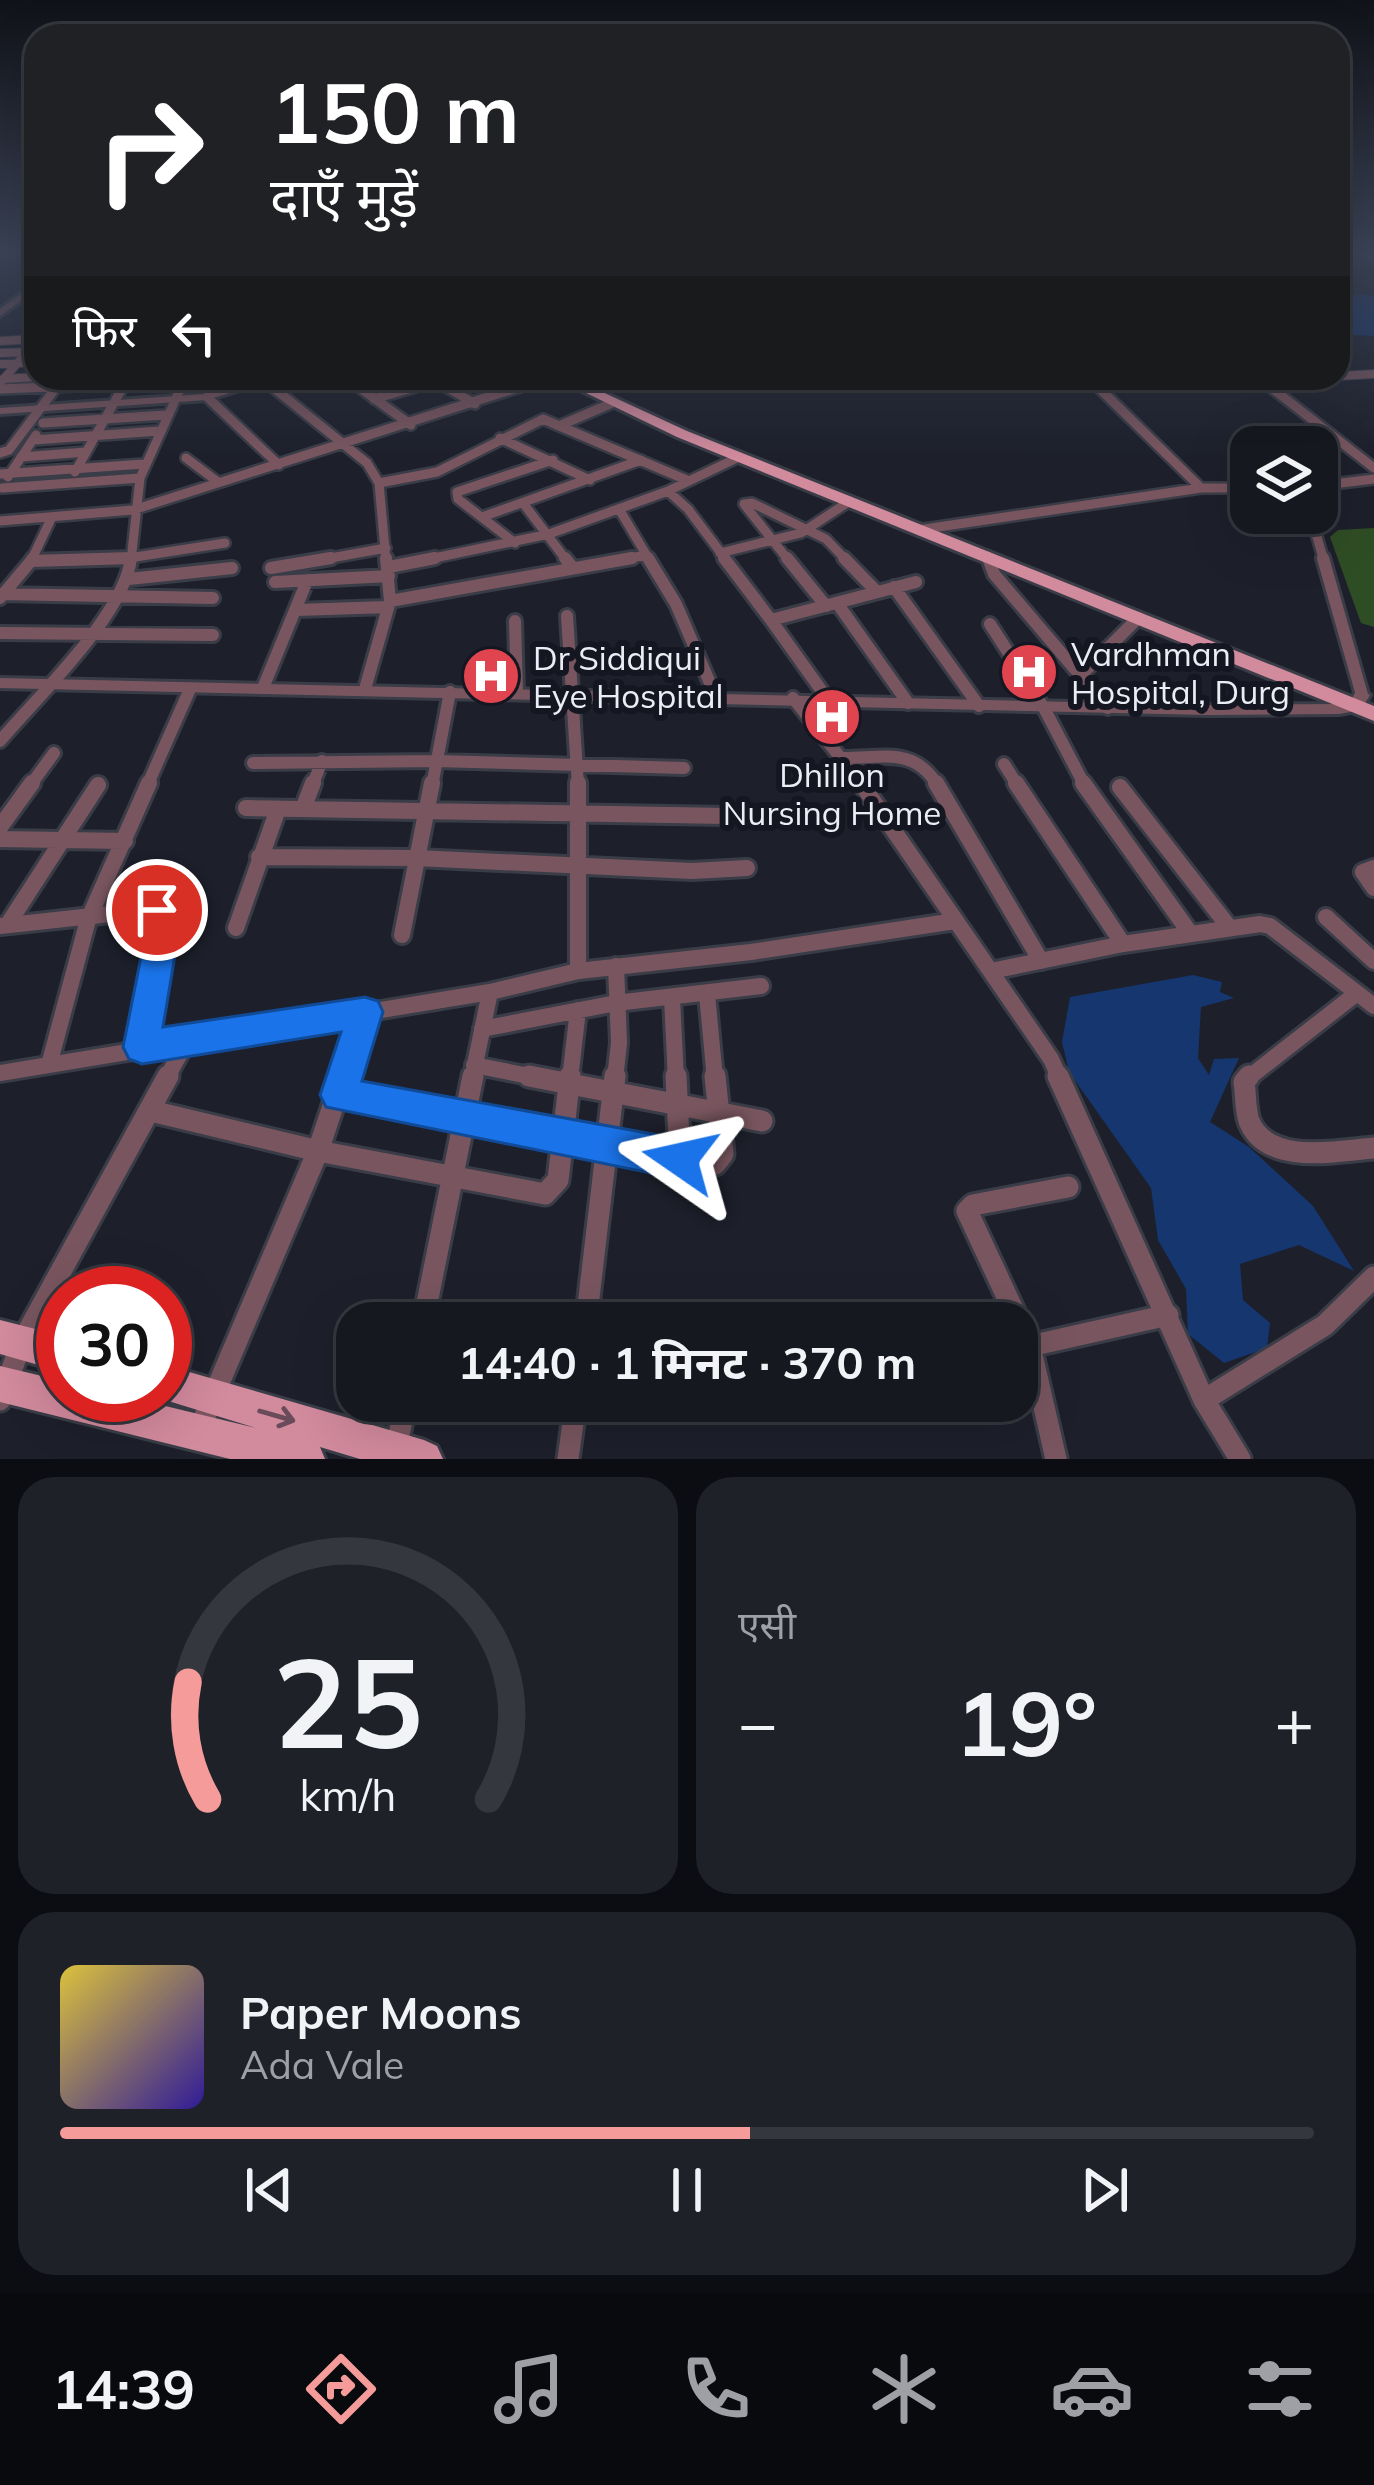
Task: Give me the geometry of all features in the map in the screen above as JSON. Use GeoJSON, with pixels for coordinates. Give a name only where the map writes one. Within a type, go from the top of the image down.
{"type":"FeatureCollection","features":[{"type":"Feature","properties":{"kind":"main road"},"geometry":{"type":"LineString","coordinates":[[586,390],[850,502],[1364,701]]}},
{"type":"Feature","properties":{"kind":"main road"},"geometry":{"type":"LineString","coordinates":[[606,390],[927,528],[1364,701],[1374,714]]}},
{"type":"Feature","properties":{"kind":"main road"},"geometry":{"type":"LineString","coordinates":[[3,1390],[206,1414],[404,1456]]}},
{"type":"Feature","properties":{"kind":"main road"},"geometry":{"type":"LineString","coordinates":[[192,1403],[306,1459]]}},
{"type":"Feature","properties":{"kind":"street"},"geometry":{"type":"LineString","coordinates":[[1,384],[24,357]]}},
{"type":"Feature","properties":{"kind":"street"},"geometry":{"type":"LineString","coordinates":[[0,364],[24,363]]}},
{"type":"Feature","properties":{"kind":"street"},"geometry":{"type":"LineString","coordinates":[[0,453],[9,450],[53,390]]}},
{"type":"Feature","properties":{"kind":"street"},"geometry":{"type":"LineString","coordinates":[[70,482],[121,390]]}},
{"type":"Feature","properties":{"kind":"street"},"geometry":{"type":"LineString","coordinates":[[0,741],[90,634],[129,579],[140,478],[179,390]]}},
{"type":"Feature","properties":{"kind":"street"},"geometry":{"type":"LineString","coordinates":[[0,412],[172,401],[233,390]]}},
{"type":"Feature","properties":{"kind":"street"},"geometry":{"type":"LineString","coordinates":[[281,390],[347,446],[378,480],[389,604],[365,688]]}},
{"type":"Feature","properties":{"kind":"street"},"geometry":{"type":"LineString","coordinates":[[363,390],[411,425]]}},
{"type":"Feature","properties":{"kind":"street"},"geometry":{"type":"LineString","coordinates":[[374,399],[404,390]]}},
{"type":"Feature","properties":{"kind":"street"},"geometry":{"type":"LineString","coordinates":[[455,390],[475,404]]}},
{"type":"Feature","properties":{"kind":"street"},"geometry":{"type":"LineString","coordinates":[[0,521],[133,510],[515,390]]}},
{"type":"Feature","properties":{"kind":"street"},"geometry":{"type":"LineString","coordinates":[[1101,390],[1201,488]]}},
{"type":"Feature","properties":{"kind":"street"},"geometry":{"type":"LineString","coordinates":[[1275,390],[1374,467]]}},
{"type":"Feature","properties":{"kind":"street"},"geometry":{"type":"LineString","coordinates":[[207,397],[279,465]]}},
{"type":"Feature","properties":{"kind":"street"},"geometry":{"type":"LineString","coordinates":[[561,424],[613,403]]}},
{"type":"Feature","properties":{"kind":"street"},"geometry":{"type":"LineString","coordinates":[[52,408],[5,473],[1,490],[140,478]]}},
{"type":"Feature","properties":{"kind":"street"},"geometry":{"type":"LineString","coordinates":[[43,423],[165,416]]}},
{"type":"Feature","properties":{"kind":"street"},"geometry":{"type":"LineString","coordinates":[[378,480],[426,476],[538,419],[561,424],[688,481]]}},
{"type":"Feature","properties":{"kind":"street"},"geometry":{"type":"LineString","coordinates":[[0,431],[23,430]]}},
{"type":"Feature","properties":{"kind":"street"},"geometry":{"type":"LineString","coordinates":[[33,440],[159,431]]}},
{"type":"Feature","properties":{"kind":"street"},"geometry":{"type":"LineString","coordinates":[[500,438],[590,480]]}},
{"type":"Feature","properties":{"kind":"street"},"geometry":{"type":"LineString","coordinates":[[21,457],[86,452]]}},
{"type":"Feature","properties":{"kind":"street"},"geometry":{"type":"LineString","coordinates":[[386,548],[273,575],[307,581],[389,572],[514,543],[668,491],[739,457]]}},
{"type":"Feature","properties":{"kind":"street"},"geometry":{"type":"LineString","coordinates":[[186,458],[218,482]]}},
{"type":"Feature","properties":{"kind":"street"},"geometry":{"type":"LineString","coordinates":[[514,543],[458,499],[458,490],[553,460]]}},
{"type":"Feature","properties":{"kind":"street"},"geometry":{"type":"LineString","coordinates":[[482,517],[642,460]]}},
{"type":"Feature","properties":{"kind":"street"},"geometry":{"type":"LineString","coordinates":[[5,473],[144,464]]}},
{"type":"Feature","properties":{"kind":"street"},"geometry":{"type":"LineString","coordinates":[[1338,482],[1374,478]]}},
{"type":"Feature","properties":{"kind":"street"},"geometry":{"type":"LineString","coordinates":[[927,528],[1201,488],[1230,488]]}},
{"type":"Feature","properties":{"kind":"street"},"geometry":{"type":"LineString","coordinates":[[668,491],[688,508],[830,700]]}},
{"type":"Feature","properties":{"kind":"street"},"geometry":{"type":"LineString","coordinates":[[720,553],[774,542],[850,502]]}},
{"type":"Feature","properties":{"kind":"street"},"geometry":{"type":"LineString","coordinates":[[523,503],[573,568]]}},
{"type":"Feature","properties":{"kind":"street"},"geometry":{"type":"LineString","coordinates":[[877,592],[839,550],[808,528],[744,504],[908,703]]}},
{"type":"Feature","properties":{"kind":"street"},"geometry":{"type":"LineString","coordinates":[[619,509],[676,604],[716,697]]}},
{"type":"Feature","properties":{"kind":"street"},"geometry":{"type":"LineString","coordinates":[[1,596],[31,561],[51,519]]}},
{"type":"Feature","properties":{"kind":"street"},"geometry":{"type":"LineString","coordinates":[[4,687],[365,688],[1044,708],[1364,701],[1316,534]]}},
{"type":"Feature","properties":{"kind":"street"},"geometry":{"type":"LineString","coordinates":[[31,561],[129,558],[225,543]]}},
{"type":"Feature","properties":{"kind":"street"},"geometry":{"type":"LineString","coordinates":[[296,610],[389,604],[646,555]]}},
{"type":"Feature","properties":{"kind":"street"},"geometry":{"type":"LineString","coordinates":[[987,556],[994,574],[1108,708]]}},
{"type":"Feature","properties":{"kind":"street"},"geometry":{"type":"LineString","coordinates":[[129,579],[232,568]]}},
{"type":"Feature","properties":{"kind":"street"},"geometry":{"type":"LineString","coordinates":[[263,688],[307,581]]}},
{"type":"Feature","properties":{"kind":"street"},"geometry":{"type":"LineString","coordinates":[[771,620],[916,582]]}},
{"type":"Feature","properties":{"kind":"street"},"geometry":{"type":"LineString","coordinates":[[893,587],[980,706]]}},
{"type":"Feature","properties":{"kind":"street"},"geometry":{"type":"LineString","coordinates":[[1,596],[213,598]]}},
{"type":"Feature","properties":{"kind":"street"},"geometry":{"type":"LineString","coordinates":[[567,616],[578,766],[578,971]]}},
{"type":"Feature","properties":{"kind":"street"},"geometry":{"type":"LineString","coordinates":[[1080,676],[1138,617]]}},
{"type":"Feature","properties":{"kind":"street"},"geometry":{"type":"LineString","coordinates":[[515,621],[517,693]]}},
{"type":"Feature","properties":{"kind":"street"},"geometry":{"type":"LineString","coordinates":[[990,624],[1044,708],[1075,772],[1190,933]]}},
{"type":"Feature","properties":{"kind":"street"},"geometry":{"type":"LineString","coordinates":[[0,633],[213,635]]}},
{"type":"Feature","properties":{"kind":"street"},"geometry":{"type":"LineString","coordinates":[[49,1065],[88,920],[190,689]]}},
{"type":"Feature","properties":{"kind":"street"},"geometry":{"type":"LineString","coordinates":[[401,935],[450,692]]}},
{"type":"Feature","properties":{"kind":"street"},"geometry":{"type":"LineString","coordinates":[[793,698],[844,758],[1051,1058],[1204,1400],[1240,1459]]}},
{"type":"Feature","properties":{"kind":"street"},"geometry":{"type":"LineString","coordinates":[[0,827],[54,753]]}},
{"type":"Feature","properties":{"kind":"street"},"geometry":{"type":"LineString","coordinates":[[844,758],[910,758],[926,765],[1041,961]]}},
{"type":"Feature","properties":{"kind":"street"},"geometry":{"type":"LineString","coordinates":[[303,809],[322,761]]}},
{"type":"Feature","properties":{"kind":"street"},"geometry":{"type":"LineString","coordinates":[[253,763],[436,761],[684,768]]}},
{"type":"Feature","properties":{"kind":"street"},"geometry":{"type":"LineString","coordinates":[[1004,764],[1123,944]]}},
{"type":"Feature","properties":{"kind":"street"},"geometry":{"type":"LineString","coordinates":[[4,925],[98,785]]}},
{"type":"Feature","properties":{"kind":"street"},"geometry":{"type":"LineString","coordinates":[[1120,788],[1229,927]]}},
{"type":"Feature","properties":{"kind":"street"},"geometry":{"type":"LineString","coordinates":[[246,808],[728,816]]}},
{"type":"Feature","properties":{"kind":"street"},"geometry":{"type":"LineString","coordinates":[[236,928],[278,808]]}},
{"type":"Feature","properties":{"kind":"street"},"geometry":{"type":"LineString","coordinates":[[0,839],[125,841]]}},
{"type":"Feature","properties":{"kind":"street"},"geometry":{"type":"LineString","coordinates":[[259,857],[417,858],[576,872],[747,868]]}},
{"type":"Feature","properties":{"kind":"street"},"geometry":{"type":"LineString","coordinates":[[1374,868],[1364,872],[1374,888]]}},
{"type":"Feature","properties":{"kind":"street"},"geometry":{"type":"LineString","coordinates":[[4,925],[88,920],[147,910],[163,913],[142,1047]]}},
{"type":"Feature","properties":{"kind":"street"},"geometry":{"type":"LineString","coordinates":[[1326,917],[1374,961]]}},
{"type":"Feature","properties":{"kind":"street"},"geometry":{"type":"LineString","coordinates":[[0,1073],[490,992],[578,971],[956,922]]}},
{"type":"Feature","properties":{"kind":"street"},"geometry":{"type":"LineString","coordinates":[[992,971],[1190,933],[1270,926],[1366,1000],[1253,1070],[1244,1082],[1250,1122],[1265,1140],[1309,1152],[1374,1148]]}},
{"type":"Feature","properties":{"kind":"street"},"geometry":{"type":"LineString","coordinates":[[589,1302],[615,1092],[616,966]]}},
{"type":"Feature","properties":{"kind":"street"},"geometry":{"type":"LineString","coordinates":[[482,1029],[616,1003],[761,986]]}},
{"type":"Feature","properties":{"kind":"street"},"geometry":{"type":"LineString","coordinates":[[428,1302],[490,992]]}},
{"type":"Feature","properties":{"kind":"street"},"geometry":{"type":"LineString","coordinates":[[339,1095],[708,1165],[721,1160],[721,1113],[707,994]]}},
{"type":"Feature","properties":{"kind":"street"},"geometry":{"type":"LineString","coordinates":[[672,998],[680,1159]]}},
{"type":"Feature","properties":{"kind":"street"},"geometry":{"type":"LineString","coordinates":[[151,1111],[317,1151],[544,1193],[555,1188],[558,1180],[578,1010]]}},
{"type":"Feature","properties":{"kind":"street"},"geometry":{"type":"LineString","coordinates":[[206,1414],[317,1151],[365,1012]]}},
{"type":"Feature","properties":{"kind":"street"},"geometry":{"type":"LineString","coordinates":[[3,1390],[11,1339],[151,1111],[187,1041]]}},
{"type":"Feature","properties":{"kind":"street"},"geometry":{"type":"LineString","coordinates":[[474,1066],[762,1121]]}},
{"type":"Feature","properties":{"kind":"street"},"geometry":{"type":"LineString","coordinates":[[1009,1302],[969,1218],[968,1206],[1068,1187]]}},
{"type":"Feature","properties":{"kind":"street"},"geometry":{"type":"LineString","coordinates":[[1204,1400],[1325,1325],[1374,1276]]}},
{"type":"Feature","properties":{"kind":"street"},"geometry":{"type":"LineString","coordinates":[[1038,1344],[1168,1315]]}},
{"type":"Feature","properties":{"kind":"street"},"geometry":{"type":"LineString","coordinates":[[1038,1381],[1056,1459]]}},
{"type":"Feature","properties":{"kind":"street"},"geometry":{"type":"LineString","coordinates":[[404,1456],[405,1422]]}},
{"type":"Feature","properties":{"kind":"street"},"geometry":{"type":"LineString","coordinates":[[568,1459],[573,1422]]}},
{"type":"Feature","properties":{"kind":"green space"},"geometry":{"type":"Polygon","coordinates":[[[1374,528],[1374,627],[1361,623],[1330,537],[1338,530],[1374,528]]]}},
{"type":"Feature","properties":{"kind":"water"},"geometry":{"type":"Polygon","coordinates":[[[1350,322],[1374,322],[1374,336],[1350,335],[1350,322]]]}},
{"type":"Feature","properties":{"kind":"water"},"geometry":{"type":"Polygon","coordinates":[[[1193,975],[1222,982],[1220,992],[1234,998],[1201,1007],[1198,1058],[1209,1075],[1214,1059],[1239,1058],[1210,1122],[1249,1147],[1313,1206],[1354,1271],[1299,1245],[1240,1264],[1243,1300],[1270,1323],[1267,1348],[1224,1363],[1188,1334],[1186,1289],[1158,1240],[1151,1188],[1069,1072],[1062,1042],[1070,997],[1193,975]]]}},
{"type":"Feature","properties":{"kind":"place","name":"Vardhman Hospital, Durg"},"geometry":{"type":"Point","coordinates":[1029,672]}},
{"type":"Feature","properties":{"kind":"place","name":"Dr Siddiqui Eye Hospital"},"geometry":{"type":"Point","coordinates":[491,676]}},
{"type":"Feature","properties":{"kind":"place","name":"Dhillon Nursing Home"},"geometry":{"type":"Point","coordinates":[832,717]}},
{"type":"Feature","properties":{"kind":"route"},"geometry":{"type":"LineString","coordinates":[[157,910],[165,919],[142,1047],[365,1012],[339,1095],[680,1159]]}}]}
